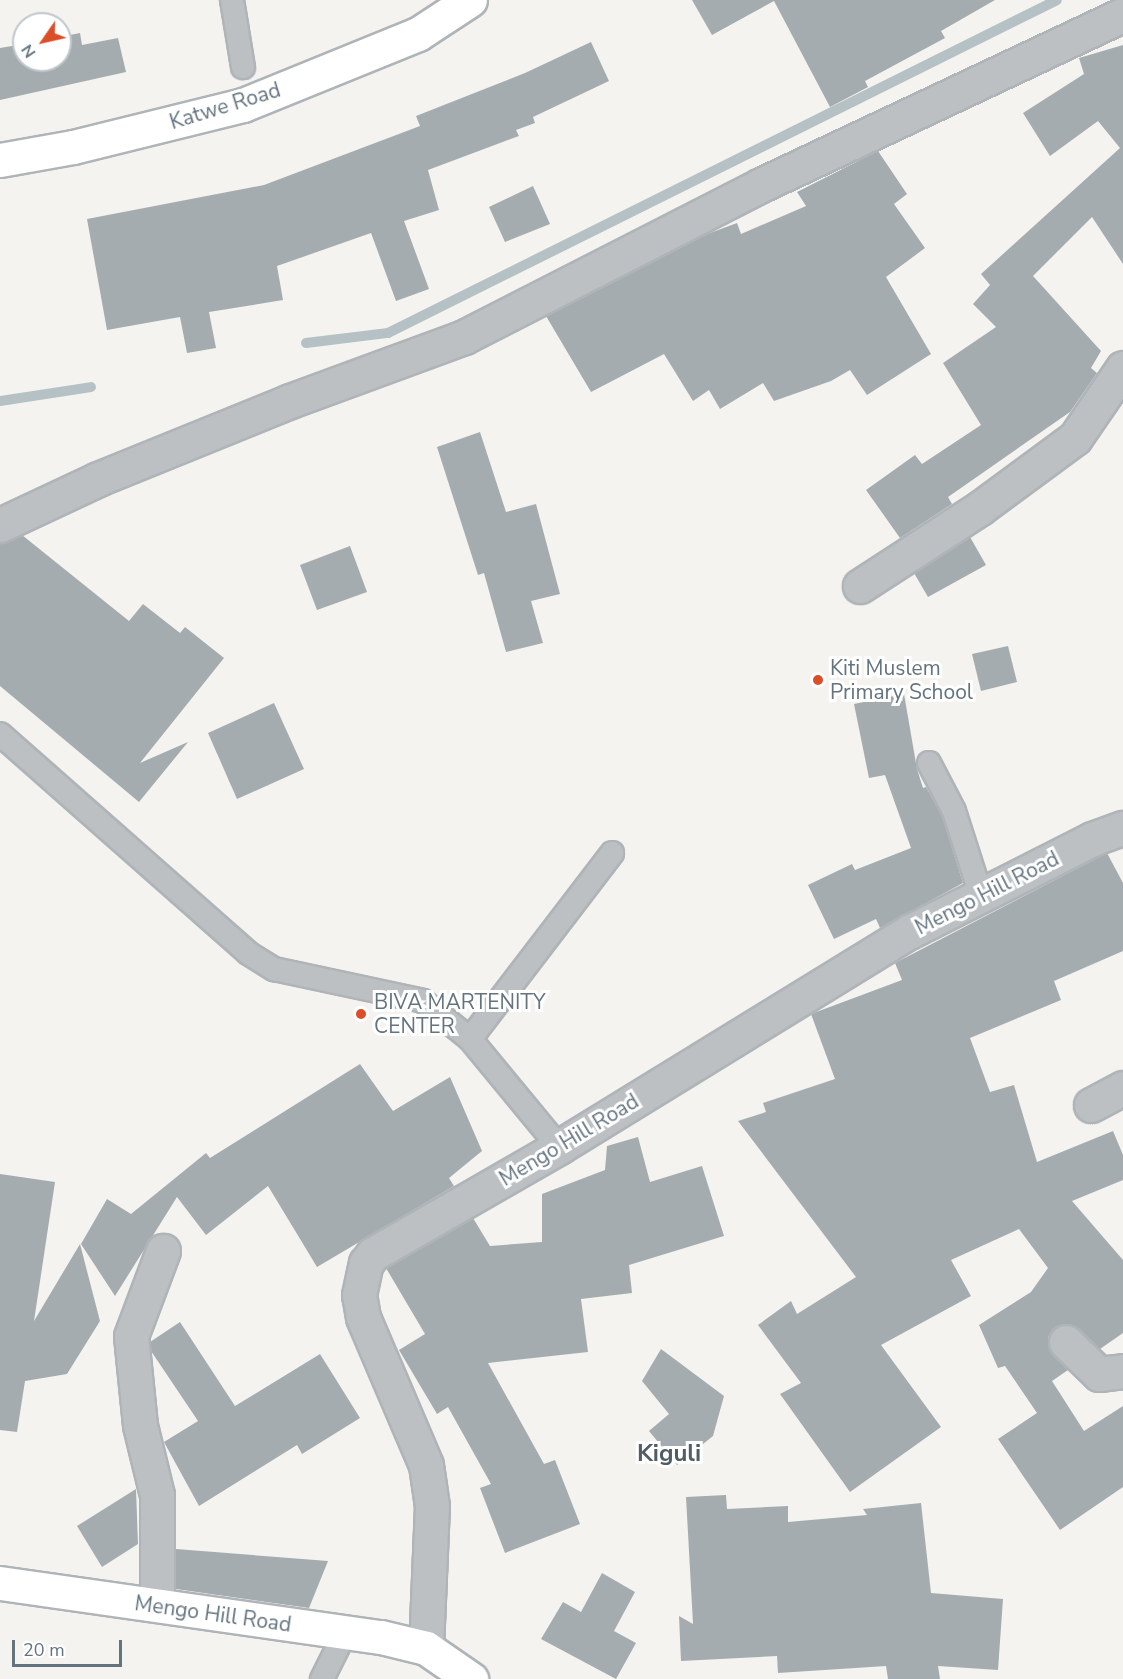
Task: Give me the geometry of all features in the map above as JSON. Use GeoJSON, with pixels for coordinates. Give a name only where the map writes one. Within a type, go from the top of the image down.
{"type":"FeatureCollection","features":[{"type":"Feature","properties":{"kind":"main road","name":"Katwe Road"},"geometry":{"type":"LineString","coordinates":[[0,160],[73,147],[243,105],[418,34],[470,0]]}},
{"type":"Feature","properties":{"kind":"main road","name":"Mengo Hill Road"},"geometry":{"type":"LineString","coordinates":[[0,1583],[345,1633],[426,1647],[471,1679]]}},
{"type":"Feature","properties":{"kind":"street"},"geometry":{"type":"LineString","coordinates":[[0,525],[98,479],[290,401],[464,337],[761,185],[1123,15]]}},
{"type":"Feature","properties":{"kind":"street"},"geometry":{"type":"LineString","coordinates":[[860,586],[980,508],[1075,438],[1123,368]]}},
{"type":"Feature","properties":{"kind":"street","name":"Mengo Hill Road"},"geometry":{"type":"LineString","coordinates":[[426,1647],[432,1506],[426,1465],[363,1317],[359,1295],[366,1263],[380,1248],[559,1147],[909,932],[1092,839],[1123,828]]}},
{"type":"Feature","properties":{"kind":"street"},"geometry":{"type":"LineString","coordinates":[[1091,1104],[1123,1088]]}},
{"type":"Feature","properties":{"kind":"street"},"geometry":{"type":"LineString","coordinates":[[157,1605],[157,1495],[140,1425],[131,1336],[163,1251]]}},
{"type":"Feature","properties":{"kind":"street"},"geometry":{"type":"LineString","coordinates":[[1066,1342],[1099,1374],[1123,1371]]}},
{"type":"Feature","properties":{"kind":"lane"},"geometry":{"type":"LineString","coordinates":[[232,0],[243,67]]}},
{"type":"Feature","properties":{"kind":"lane"},"geometry":{"type":"LineString","coordinates":[[0,734],[248,953],[274,969],[423,1001],[470,1040],[559,1147]]}},
{"type":"Feature","properties":{"kind":"lane"},"geometry":{"type":"LineString","coordinates":[[929,763],[954,811],[981,895]]}},
{"type":"Feature","properties":{"kind":"lane"},"geometry":{"type":"LineString","coordinates":[[470,1040],[612,853]]}},
{"type":"Feature","properties":{"kind":"lane"},"geometry":{"type":"LineString","coordinates":[[322,1679],[345,1633]]}},
{"type":"Feature","properties":{"kind":"building"},"geometry":{"type":"Polygon","coordinates":[[[692,0],[995,0],[941,31],[945,38],[865,81],[868,87],[830,107],[774,1],[712,35],[692,0]]]}},
{"type":"Feature","properties":{"kind":"building"},"geometry":{"type":"Polygon","coordinates":[[[80,33],[82,45],[118,38],[126,72],[0,100],[0,48],[12,46],[12,72],[72,72],[72,35],[80,33]]]}},
{"type":"Feature","properties":{"kind":"building"},"geometry":{"type":"Polygon","coordinates":[[[591,42],[609,81],[533,117],[535,123],[516,130],[519,136],[428,170],[439,210],[404,221],[429,289],[396,301],[371,233],[277,266],[283,300],[209,312],[216,348],[187,353],[180,317],[107,330],[87,219],[264,185],[420,126],[416,116],[525,73],[591,42]]]}},
{"type":"Feature","properties":{"kind":"building"},"geometry":{"type":"Polygon","coordinates":[[[1123,45],[1123,264],[1092,217],[1033,276],[1101,351],[1091,368],[1097,373],[1070,412],[948,497],[952,504],[900,538],[866,490],[915,455],[922,464],[981,425],[943,363],[996,327],[973,304],[990,285],[981,274],[1120,148],[1098,121],[1050,156],[1023,113],[1084,74],[1079,58],[1123,45]]]}},
{"type":"Feature","properties":{"kind":"building"},"geometry":{"type":"Polygon","coordinates":[[[878,151],[907,194],[894,204],[925,248],[886,277],[931,354],[867,395],[850,370],[831,381],[774,401],[763,383],[720,409],[709,390],[693,401],[664,354],[591,392],[546,316],[702,236],[737,223],[741,234],[806,206],[797,192],[878,151]]]}},
{"type":"Feature","properties":{"kind":"building"},"geometry":{"type":"Polygon","coordinates":[[[533,186],[550,224],[505,242],[489,207],[533,186]]]}},
{"type":"Feature","properties":{"kind":"building"},"geometry":{"type":"Polygon","coordinates":[[[480,432],[506,512],[536,504],[560,594],[531,601],[543,643],[506,652],[484,573],[478,575],[437,447],[480,432]]]}},
{"type":"Feature","properties":{"kind":"building"},"geometry":{"type":"Polygon","coordinates":[[[22,535],[129,621],[143,604],[180,633],[185,627],[224,658],[140,763],[188,742],[139,802],[0,686],[0,544],[22,535]]]}},
{"type":"Feature","properties":{"kind":"building"},"geometry":{"type":"Polygon","coordinates":[[[970,537],[986,565],[928,597],[914,573],[970,537]]]}},
{"type":"Feature","properties":{"kind":"building"},"geometry":{"type":"Polygon","coordinates":[[[350,546],[367,592],[317,610],[300,565],[350,546]]]}},
{"type":"Feature","properties":{"kind":"building"},"geometry":{"type":"Polygon","coordinates":[[[1008,646],[1017,682],[981,691],[972,654],[1008,646]]]}},
{"type":"Feature","properties":{"kind":"building"},"geometry":{"type":"Polygon","coordinates":[[[904,694],[917,769],[923,788],[926,787],[942,816],[963,883],[880,928],[876,919],[834,939],[808,885],[852,864],[855,870],[911,848],[885,775],[869,778],[854,704],[904,694]]]}},
{"type":"Feature","properties":{"kind":"building"},"geometry":{"type":"Polygon","coordinates":[[[274,703],[304,769],[237,799],[208,733],[274,703]]]}},
{"type":"Feature","properties":{"kind":"building"},"geometry":{"type":"Polygon","coordinates":[[[1107,853],[1123,883],[1123,951],[1054,981],[1061,1000],[970,1038],[990,1092],[1014,1085],[1037,1162],[1113,1131],[1123,1155],[1123,1180],[1072,1201],[1123,1260],[1123,1333],[1100,1349],[1070,1324],[1053,1329],[1048,1338],[1053,1355],[1068,1370],[1052,1381],[1084,1431],[1123,1406],[1123,1487],[1060,1530],[998,1439],[1037,1413],[1005,1366],[998,1368],[979,1325],[1031,1292],[1048,1268],[1019,1229],[951,1260],[971,1296],[881,1345],[941,1427],[850,1492],[780,1394],[801,1383],[758,1325],[791,1301],[797,1314],[856,1277],[738,1121],[766,1112],[763,1103],[835,1079],[811,1014],[902,980],[895,963],[1107,853]]]}},
{"type":"Feature","properties":{"kind":"building"},"geometry":{"type":"Polygon","coordinates":[[[360,1064],[393,1111],[450,1077],[482,1151],[449,1178],[454,1186],[317,1267],[268,1186],[206,1235],[177,1197],[115,1296],[81,1244],[107,1199],[131,1214],[206,1153],[210,1158],[360,1064]]]}},
{"type":"Feature","properties":{"kind":"building"},"geometry":{"type":"Polygon","coordinates":[[[638,1137],[650,1182],[702,1166],[724,1236],[629,1265],[632,1293],[581,1299],[588,1352],[488,1363],[544,1464],[555,1460],[580,1524],[505,1553],[480,1488],[491,1484],[448,1407],[437,1414],[399,1350],[425,1334],[386,1268],[473,1218],[490,1246],[542,1242],[542,1194],[605,1170],[607,1146],[638,1137]]]}},
{"type":"Feature","properties":{"kind":"building"},"geometry":{"type":"Polygon","coordinates":[[[0,1174],[55,1182],[34,1321],[80,1244],[100,1321],[67,1374],[25,1381],[17,1432],[0,1430],[0,1174]]]}},
{"type":"Feature","properties":{"kind":"building"},"geometry":{"type":"Polygon","coordinates":[[[180,1322],[235,1406],[320,1354],[360,1418],[302,1454],[297,1445],[199,1506],[164,1442],[198,1421],[151,1351],[150,1342],[180,1322]]]}},
{"type":"Feature","properties":{"kind":"building"},"geometry":{"type":"Polygon","coordinates":[[[661,1349],[724,1396],[713,1436],[677,1465],[649,1431],[669,1414],[642,1381],[661,1349]]]}},
{"type":"Feature","properties":{"kind":"building"},"geometry":{"type":"Polygon","coordinates":[[[136,1489],[138,1544],[102,1567],[77,1526],[136,1489]]]}},
{"type":"Feature","properties":{"kind":"building"},"geometry":{"type":"Polygon","coordinates":[[[726,1495],[727,1509],[788,1506],[788,1522],[867,1515],[863,1509],[921,1503],[931,1593],[1003,1599],[998,1670],[938,1666],[940,1679],[888,1679],[886,1666],[778,1673],[777,1656],[681,1661],[679,1616],[693,1624],[686,1497],[726,1495]]]}},
{"type":"Feature","properties":{"kind":"building"},"geometry":{"type":"Polygon","coordinates":[[[176,1549],[328,1561],[309,1608],[176,1589],[176,1549]]]}},
{"type":"Feature","properties":{"kind":"building"},"geometry":{"type":"Polygon","coordinates":[[[602,1573],[635,1592],[614,1631],[636,1643],[616,1679],[541,1639],[563,1602],[581,1612],[602,1573]]]}},
{"type":"Feature","properties":{"kind":"waterway"},"geometry":{"type":"LineString","coordinates":[[306,343],[388,333],[1057,0]]}},
{"type":"Feature","properties":{"kind":"waterway"},"geometry":{"type":"LineString","coordinates":[[0,401],[91,387]]}},
{"type":"Feature","properties":{"kind":"place","name":"Kiti Muslem Primary School"},"geometry":{"type":"Point","coordinates":[818,680]}},
{"type":"Feature","properties":{"kind":"place","name":"BIVA MARTENITY CENTER"},"geometry":{"type":"Point","coordinates":[361,1014]}},
{"type":"Feature","properties":{"kind":"district","name":"Kiguli"},"geometry":{"type":"Point","coordinates":[669,1454]}}]}
